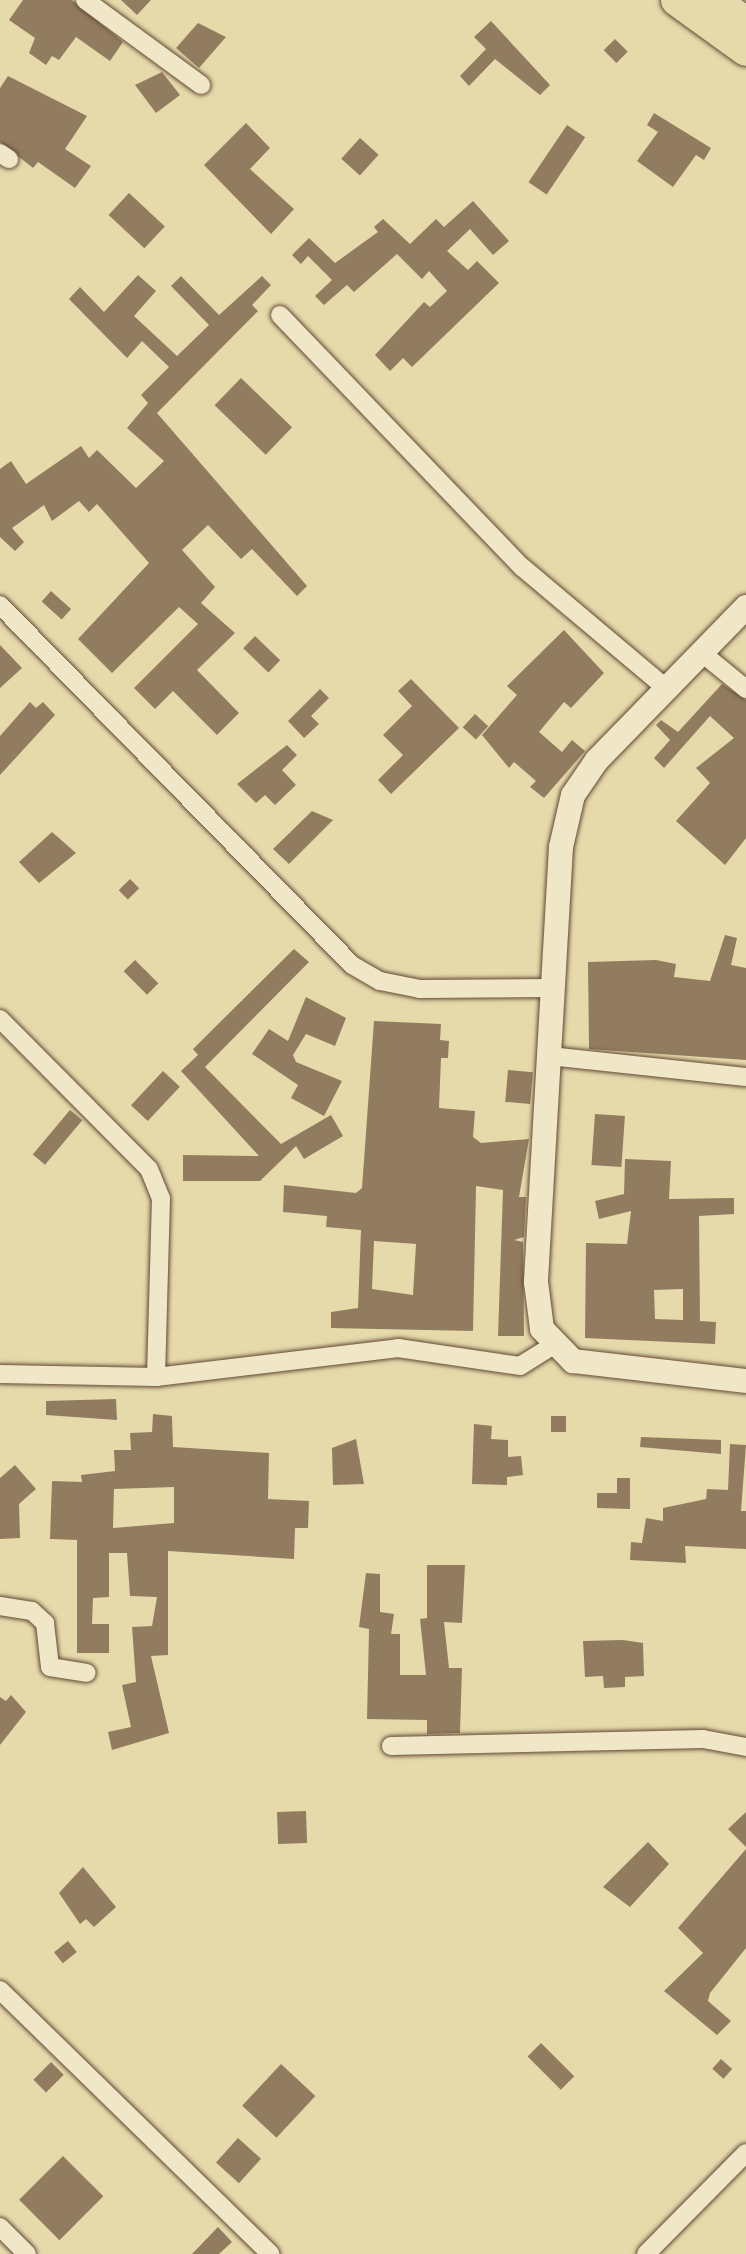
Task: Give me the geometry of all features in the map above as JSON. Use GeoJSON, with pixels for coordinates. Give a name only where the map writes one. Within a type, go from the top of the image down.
{"type":"FeatureCollection","features":[{"type":"Feature","properties":{"kind":"highway"},"geometry":{"type":"LineString","coordinates":[[677,0],[746,50]]}},
{"type":"Feature","properties":{"kind":"highway"},"geometry":{"type":"LineString","coordinates":[[714,0],[746,23]]}},
{"type":"Feature","properties":{"kind":"street"},"geometry":{"type":"LineString","coordinates":[[85,0],[201,85]]}},
{"type":"Feature","properties":{"kind":"street"},"geometry":{"type":"LineString","coordinates":[[280,315],[522,567],[667,689]]}},
{"type":"Feature","properties":{"kind":"street"},"geometry":{"type":"LineString","coordinates":[[0,605],[352,965],[380,981],[420,989],[554,988]]}},
{"type":"Feature","properties":{"kind":"street"},"geometry":{"type":"LineString","coordinates":[[746,607],[597,760],[573,795],[561,847],[536,1282],[542,1329],[552,1346],[573,1361],[598,1367],[746,1381]]}},
{"type":"Feature","properties":{"kind":"street"},"geometry":{"type":"LineString","coordinates":[[702,653],[746,689]]}},
{"type":"Feature","properties":{"kind":"street"},"geometry":{"type":"LineString","coordinates":[[0,1019],[149,1169],[161,1198],[156,1377]]}},
{"type":"Feature","properties":{"kind":"street"},"geometry":{"type":"LineString","coordinates":[[549,1056],[746,1077]]}},
{"type":"Feature","properties":{"kind":"street"},"geometry":{"type":"LineString","coordinates":[[0,1374],[156,1377],[398,1348],[520,1366],[552,1346]]}},
{"type":"Feature","properties":{"kind":"street"},"geometry":{"type":"LineString","coordinates":[[0,1606],[32,1611],[46,1623],[50,1667],[87,1673]]}},
{"type":"Feature","properties":{"kind":"street"},"geometry":{"type":"LineString","coordinates":[[391,1746],[704,1739],[746,1747]]}},
{"type":"Feature","properties":{"kind":"street"},"geometry":{"type":"LineString","coordinates":[[0,1990],[271,2254]]}},
{"type":"Feature","properties":{"kind":"street"},"geometry":{"type":"LineString","coordinates":[[646,2254],[746,2153]]}},
{"type":"Feature","properties":{"kind":"street"},"geometry":{"type":"LineString","coordinates":[[0,2227],[27,2254]]}},
{"type":"Feature","properties":{"kind":"building"},"geometry":{"type":"Polygon","coordinates":[[[23,0],[72,0],[123,42],[110,61],[76,37],[59,60],[52,56],[46,65],[29,53],[35,38],[9,20],[23,0]]]}},
{"type":"Feature","properties":{"kind":"building"},"geometry":{"type":"Polygon","coordinates":[[[121,0],[151,0],[137,15],[121,0]]]}},
{"type":"Feature","properties":{"kind":"building"},"geometry":{"type":"Polygon","coordinates":[[[491,21],[550,85],[540,95],[495,59],[469,86],[460,76],[486,49],[474,37],[491,21]]]}},
{"type":"Feature","properties":{"kind":"building"},"geometry":{"type":"Polygon","coordinates":[[[198,23],[226,37],[199,68],[176,48],[198,23]]]}},
{"type":"Feature","properties":{"kind":"building"},"geometry":{"type":"Polygon","coordinates":[[[615,39],[628,52],[616,63],[604,50],[615,39]]]}},
{"type":"Feature","properties":{"kind":"building"},"geometry":{"type":"Polygon","coordinates":[[[162,72],[180,95],[156,113],[135,85],[162,72]]]}},
{"type":"Feature","properties":{"kind":"building"},"geometry":{"type":"Polygon","coordinates":[[[8,76],[87,116],[65,149],[91,166],[75,188],[38,162],[33,168],[0,142],[0,88],[8,76]]]}},
{"type":"Feature","properties":{"kind":"building"},"geometry":{"type":"Polygon","coordinates":[[[654,113],[711,148],[704,160],[696,155],[673,187],[637,161],[658,132],[647,125],[654,113]]]}},
{"type":"Feature","properties":{"kind":"building"},"geometry":{"type":"Polygon","coordinates":[[[246,123],[270,148],[250,169],[294,209],[271,234],[204,165],[246,123]]]}},
{"type":"Feature","properties":{"kind":"building"},"geometry":{"type":"Polygon","coordinates":[[[567,125],[585,137],[547,195],[528,182],[567,125]]]}},
{"type":"Feature","properties":{"kind":"building"},"geometry":{"type":"Polygon","coordinates":[[[360,138],[379,155],[360,176],[341,159],[360,138]]]}},
{"type":"Feature","properties":{"kind":"building"},"geometry":{"type":"Polygon","coordinates":[[[129,193],[165,226],[144,248],[109,215],[129,193]]]}},
{"type":"Feature","properties":{"kind":"building"},"geometry":{"type":"Polygon","coordinates":[[[473,201],[509,241],[493,255],[470,229],[447,251],[468,270],[477,261],[499,283],[412,367],[403,358],[390,371],[375,355],[424,302],[430,307],[447,291],[429,271],[422,279],[397,254],[354,292],[347,285],[324,305],[315,296],[332,280],[308,256],[301,264],[292,255],[309,238],[335,263],[378,232],[374,227],[383,219],[410,244],[436,219],[444,227],[473,201]]]}},
{"type":"Feature","properties":{"kind":"building"},"geometry":{"type":"Polygon","coordinates":[[[138,275],[156,291],[134,316],[177,356],[209,325],[171,286],[181,276],[219,315],[262,276],[271,285],[252,305],[258,311],[157,413],[307,586],[297,596],[252,549],[241,559],[208,525],[182,550],[215,587],[201,603],[235,633],[197,670],[239,713],[217,735],[173,691],[155,709],[134,688],[198,624],[179,607],[112,673],[78,639],[149,563],[97,504],[89,512],[79,501],[52,521],[44,505],[12,528],[24,542],[15,551],[0,537],[0,469],[11,461],[26,484],[81,446],[89,458],[97,450],[136,488],[164,461],[127,428],[148,403],[141,395],[169,367],[142,341],[127,358],[69,299],[80,287],[104,312],[138,275]]]}},
{"type":"Feature","properties":{"kind":"building"},"geometry":{"type":"Polygon","coordinates":[[[241,378],[292,427],[266,455],[215,405],[241,378]]]}},
{"type":"Feature","properties":{"kind":"building"},"geometry":{"type":"Polygon","coordinates":[[[51,591],[71,609],[62,619],[42,601],[51,591]]]}},
{"type":"Feature","properties":{"kind":"building"},"geometry":{"type":"Polygon","coordinates":[[[564,630],[604,673],[571,708],[564,702],[539,732],[562,752],[572,740],[585,751],[544,798],[530,787],[536,781],[514,762],[509,768],[482,735],[517,695],[507,686],[564,630]]]}},
{"type":"Feature","properties":{"kind":"building"},"geometry":{"type":"Polygon","coordinates":[[[255,636],[280,660],[268,673],[243,648],[255,636]]]}},
{"type":"Feature","properties":{"kind":"building"},"geometry":{"type":"Polygon","coordinates":[[[0,645],[22,668],[0,688],[0,645]]]}},
{"type":"Feature","properties":{"kind":"building"},"geometry":{"type":"Polygon","coordinates":[[[411,679],[459,728],[391,794],[378,780],[403,755],[383,735],[412,706],[398,691],[411,679]]]}},
{"type":"Feature","properties":{"kind":"building"},"geometry":{"type":"Polygon","coordinates":[[[722,684],[746,700],[746,838],[725,865],[676,821],[710,783],[696,768],[734,738],[710,716],[664,768],[654,758],[670,740],[656,725],[661,720],[678,732],[722,684]]]}},
{"type":"Feature","properties":{"kind":"building"},"geometry":{"type":"Polygon","coordinates":[[[320,689],[329,698],[311,716],[319,724],[304,738],[288,721],[320,689]]]}},
{"type":"Feature","properties":{"kind":"building"},"geometry":{"type":"Polygon","coordinates":[[[30,702],[36,708],[43,702],[55,715],[0,775],[0,736],[30,702]]]}},
{"type":"Feature","properties":{"kind":"building"},"geometry":{"type":"Polygon","coordinates":[[[475,714],[488,726],[476,739],[463,727],[475,714]]]}},
{"type":"Feature","properties":{"kind":"building"},"geometry":{"type":"Polygon","coordinates":[[[287,745],[297,755],[282,770],[296,785],[275,805],[265,795],[256,803],[237,784],[287,745]]]}},
{"type":"Feature","properties":{"kind":"building"},"geometry":{"type":"Polygon","coordinates":[[[312,811],[333,820],[289,864],[273,849],[312,811]]]}},
{"type":"Feature","properties":{"kind":"building"},"geometry":{"type":"Polygon","coordinates":[[[52,832],[76,853],[39,883],[19,862],[52,832]]]}},
{"type":"Feature","properties":{"kind":"building"},"geometry":{"type":"Polygon","coordinates":[[[130,879],[139,888],[128,900],[119,890],[130,879]]]}},
{"type":"Feature","properties":{"kind":"building"},"geometry":{"type":"Polygon","coordinates":[[[725,935],[737,938],[731,965],[746,968],[746,1060],[589,1049],[588,962],[656,960],[676,964],[674,977],[710,981],[725,935]]]}},
{"type":"Feature","properties":{"kind":"building"},"geometry":{"type":"Polygon","coordinates":[[[294,949],[309,962],[205,1067],[281,1144],[331,1115],[343,1136],[304,1159],[296,1146],[260,1181],[183,1181],[183,1155],[259,1156],[181,1071],[198,1055],[193,1049],[294,949]]]}},
{"type":"Feature","properties":{"kind":"building"},"geometry":{"type":"Polygon","coordinates":[[[135,960],[158,983],[147,995],[124,971],[135,960]]]}},
{"type":"Feature","properties":{"kind":"building"},"geometry":{"type":"Polygon","coordinates":[[[306,997],[346,1018],[335,1046],[306,1034],[293,1055],[296,1062],[342,1081],[324,1116],[291,1098],[298,1085],[252,1054],[269,1029],[288,1041],[306,997]]]}},
{"type":"Feature","properties":{"kind":"building"},"geometry":{"type":"Polygon","coordinates":[[[374,1021],[441,1024],[440,1040],[449,1041],[448,1058],[441,1058],[439,1108],[475,1111],[473,1137],[481,1143],[529,1139],[519,1197],[526,1197],[524,1237],[514,1240],[523,1242],[524,1336],[498,1336],[503,1190],[476,1186],[473,1331],[331,1328],[331,1312],[358,1308],[361,1230],[326,1227],[327,1216],[283,1212],[284,1185],[356,1193],[362,1188],[374,1021]],[[374,1241],[372,1289],[413,1295],[416,1244],[374,1241]]]}},
{"type":"Feature","properties":{"kind":"building"},"geometry":{"type":"Polygon","coordinates":[[[508,1070],[533,1072],[530,1104],[505,1102],[508,1070]]]}},
{"type":"Feature","properties":{"kind":"building"},"geometry":{"type":"Polygon","coordinates":[[[163,1071],[180,1087],[148,1121],[131,1105],[163,1071]]]}},
{"type":"Feature","properties":{"kind":"building"},"geometry":{"type":"Polygon","coordinates":[[[70,1110],[82,1120],[45,1165],[33,1154],[70,1110]]]}},
{"type":"Feature","properties":{"kind":"building"},"geometry":{"type":"Polygon","coordinates":[[[595,1114],[625,1116],[621,1167],[591,1165],[595,1114]]]}},
{"type":"Feature","properties":{"kind":"building"},"geometry":{"type":"Polygon","coordinates":[[[625,1159],[671,1161],[669,1199],[734,1198],[734,1214],[699,1216],[700,1321],[716,1322],[715,1344],[585,1338],[586,1243],[627,1244],[631,1211],[599,1219],[595,1201],[624,1194],[625,1159]],[[683,1289],[654,1290],[655,1319],[683,1320],[683,1289]]]}},
{"type":"Feature","properties":{"kind":"building"},"geometry":{"type":"Polygon","coordinates":[[[116,1399],[117,1420],[46,1415],[46,1401],[116,1399]]]}},
{"type":"Feature","properties":{"kind":"building"},"geometry":{"type":"Polygon","coordinates":[[[153,1414],[172,1416],[173,1447],[269,1453],[268,1499],[309,1501],[308,1528],[295,1528],[294,1559],[168,1551],[168,1655],[151,1656],[169,1733],[112,1750],[108,1732],[131,1727],[122,1685],[136,1682],[132,1627],[152,1626],[157,1597],[130,1596],[127,1553],[109,1553],[109,1597],[93,1598],[92,1624],[109,1624],[109,1653],[77,1653],[77,1540],[50,1539],[52,1481],[82,1482],[81,1475],[115,1471],[114,1450],[131,1450],[130,1433],[152,1432],[153,1414]],[[174,1487],[114,1489],[113,1528],[174,1523],[174,1487]]]}},
{"type":"Feature","properties":{"kind":"building"},"geometry":{"type":"Polygon","coordinates":[[[551,1416],[566,1416],[566,1432],[551,1432],[551,1416]]]}},
{"type":"Feature","properties":{"kind":"building"},"geometry":{"type":"Polygon","coordinates":[[[474,1424],[492,1426],[491,1439],[508,1440],[508,1457],[521,1456],[523,1475],[507,1477],[507,1485],[472,1484],[474,1424]]]}},
{"type":"Feature","properties":{"kind":"building"},"geometry":{"type":"Polygon","coordinates":[[[641,1437],[721,1440],[721,1454],[640,1447],[641,1437]]]}},
{"type":"Feature","properties":{"kind":"building"},"geometry":{"type":"Polygon","coordinates":[[[356,1439],[364,1484],[333,1485],[332,1448],[356,1439]]]}},
{"type":"Feature","properties":{"kind":"building"},"geometry":{"type":"Polygon","coordinates":[[[730,1444],[746,1445],[741,1511],[746,1511],[746,1549],[685,1546],[686,1563],[630,1560],[631,1542],[642,1543],[646,1518],[663,1521],[663,1508],[706,1499],[707,1489],[728,1490],[730,1444]]]}},
{"type":"Feature","properties":{"kind":"building"},"geometry":{"type":"Polygon","coordinates":[[[15,1465],[36,1489],[19,1504],[20,1538],[0,1539],[0,1478],[15,1465]]]}},
{"type":"Feature","properties":{"kind":"building"},"geometry":{"type":"Polygon","coordinates":[[[617,1478],[630,1478],[630,1509],[597,1508],[597,1493],[617,1493],[617,1478]]]}},
{"type":"Feature","properties":{"kind":"building"},"geometry":{"type":"Polygon","coordinates":[[[427,1565],[465,1565],[462,1623],[444,1622],[449,1668],[462,1668],[460,1733],[427,1734],[427,1720],[367,1719],[369,1629],[359,1627],[366,1573],[380,1574],[380,1612],[394,1614],[391,1634],[400,1634],[400,1675],[426,1675],[420,1619],[427,1618],[427,1565]]]}},
{"type":"Feature","properties":{"kind":"building"},"geometry":{"type":"Polygon","coordinates":[[[623,1640],[643,1643],[644,1676],[625,1677],[625,1687],[604,1688],[603,1676],[585,1677],[583,1641],[623,1640]]]}},
{"type":"Feature","properties":{"kind":"building"},"geometry":{"type":"Polygon","coordinates":[[[11,1695],[26,1712],[0,1745],[0,1697],[6,1701],[11,1695]]]}},
{"type":"Feature","properties":{"kind":"building"},"geometry":{"type":"Polygon","coordinates":[[[306,1811],[307,1843],[278,1844],[277,1812],[306,1811]]]}},
{"type":"Feature","properties":{"kind":"building"},"geometry":{"type":"Polygon","coordinates":[[[746,1812],[746,1847],[728,1829],[746,1812]]]}},
{"type":"Feature","properties":{"kind":"building"},"geometry":{"type":"Polygon","coordinates":[[[648,1842],[669,1864],[630,1907],[603,1887],[648,1842]]]}},
{"type":"Feature","properties":{"kind":"building"},"geometry":{"type":"Polygon","coordinates":[[[746,1849],[746,1948],[710,1993],[708,2001],[731,2021],[717,2035],[664,1991],[703,1953],[678,1928],[746,1849]]]}},
{"type":"Feature","properties":{"kind":"building"},"geometry":{"type":"Polygon","coordinates":[[[83,1867],[116,1907],[94,1927],[86,1919],[80,1924],[59,1893],[83,1867]]]}},
{"type":"Feature","properties":{"kind":"building"},"geometry":{"type":"Polygon","coordinates":[[[68,1941],[77,1952],[63,1963],[54,1952],[68,1941]]]}},
{"type":"Feature","properties":{"kind":"building"},"geometry":{"type":"Polygon","coordinates":[[[541,2043],[574,2076],[561,2090],[528,2056],[541,2043]]]}},
{"type":"Feature","properties":{"kind":"building"},"geometry":{"type":"Polygon","coordinates":[[[721,2059],[732,2069],[723,2079],[712,2069],[721,2059]]]}},
{"type":"Feature","properties":{"kind":"building"},"geometry":{"type":"Polygon","coordinates":[[[51,2062],[64,2075],[46,2092],[33,2080],[51,2062]]]}},
{"type":"Feature","properties":{"kind":"building"},"geometry":{"type":"Polygon","coordinates":[[[281,2064],[315,2096],[276,2138],[242,2106],[281,2064]]]}},
{"type":"Feature","properties":{"kind":"building"},"geometry":{"type":"Polygon","coordinates":[[[238,2138],[261,2159],[239,2183],[216,2163],[238,2138]]]}},
{"type":"Feature","properties":{"kind":"building"},"geometry":{"type":"Polygon","coordinates":[[[63,2156],[103,2196],[59,2240],[19,2200],[63,2156]]]}},
{"type":"Feature","properties":{"kind":"building"},"geometry":{"type":"Polygon","coordinates":[[[218,2227],[232,2242],[219,2254],[192,2254],[218,2227]]]}}]}
